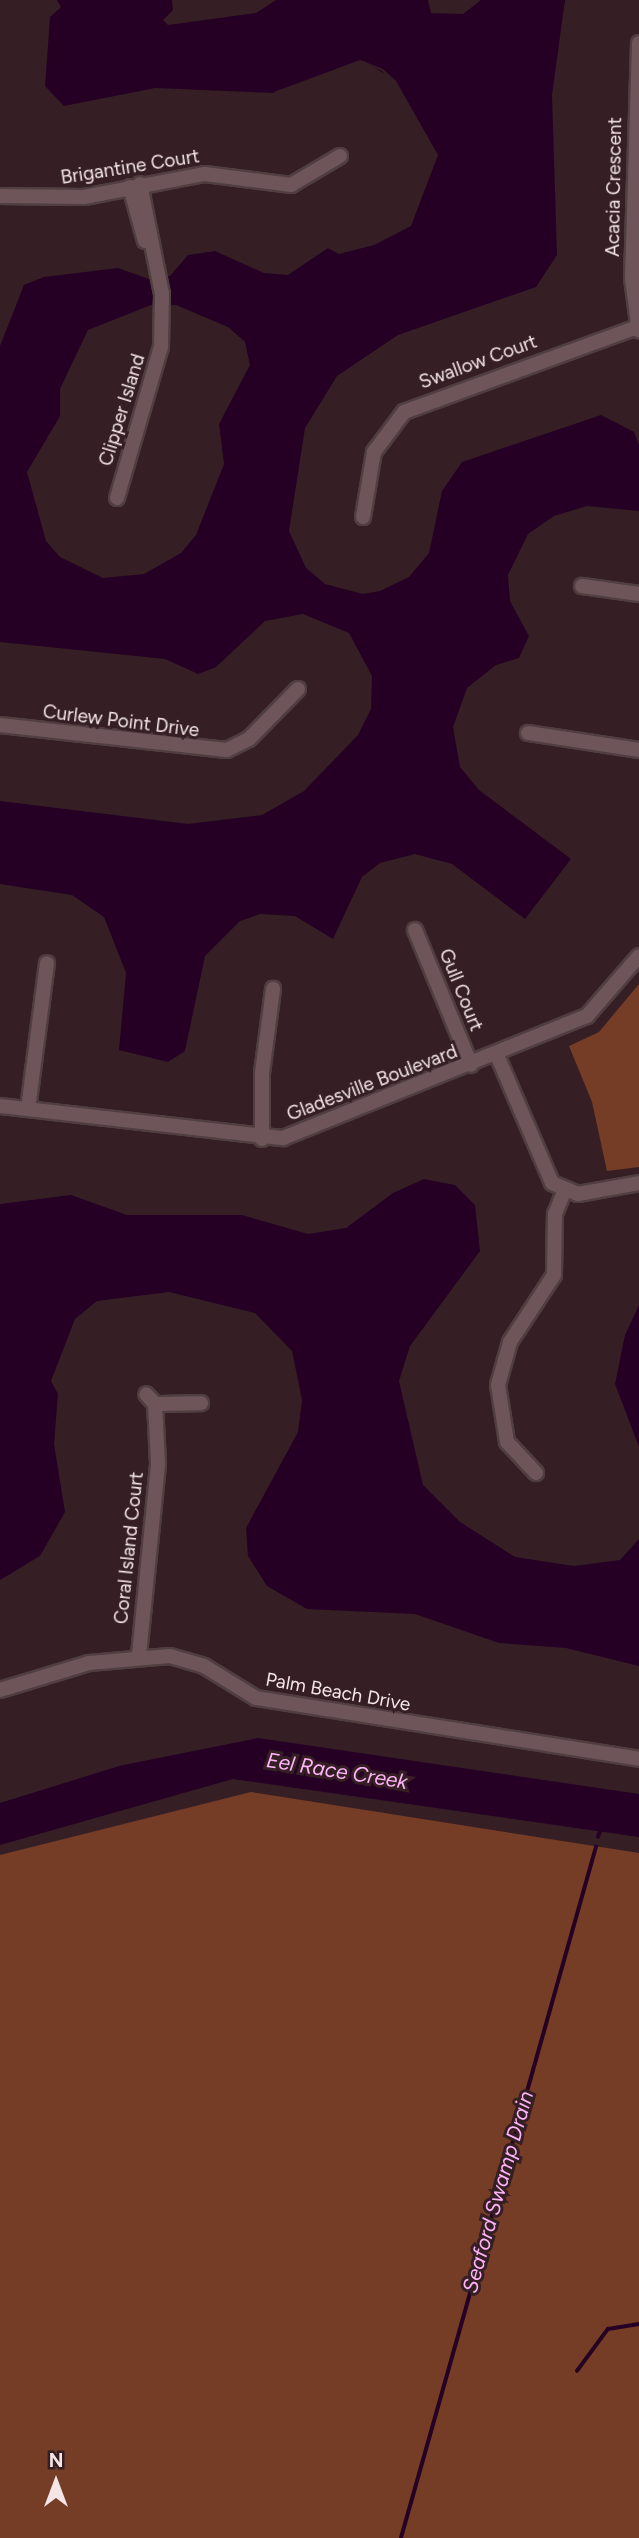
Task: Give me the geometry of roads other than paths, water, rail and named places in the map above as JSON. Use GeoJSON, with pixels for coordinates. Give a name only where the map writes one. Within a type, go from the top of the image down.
{"type":"FeatureCollection","features":[{"type":"Feature","properties":{"kind":"street","name":"Acacia Crescent"},"geometry":{"type":"LineString","coordinates":[[638,329],[632,278],[639,43]]}},
{"type":"Feature","properties":{"kind":"street","name":"Brigantine Court"},"geometry":{"type":"LineString","coordinates":[[0,196],[85,197],[205,174],[291,186],[340,156]]}},
{"type":"Feature","properties":{"kind":"street","name":"Clipper Island"},"geometry":{"type":"LineString","coordinates":[[117,498],[161,347],[163,306],[159,277],[135,186]]}},
{"type":"Feature","properties":{"kind":"street","name":"Swallow Court"},"geometry":{"type":"LineString","coordinates":[[363,517],[374,452],[404,412],[638,329]]}},
{"type":"Feature","properties":{"kind":"street"},"geometry":{"type":"LineString","coordinates":[[582,586],[639,594]]}},
{"type":"Feature","properties":{"kind":"street","name":"Curlew Point Drive"},"geometry":{"type":"LineString","coordinates":[[0,725],[227,750],[249,739],[298,689]]}},
{"type":"Feature","properties":{"kind":"street"},"geometry":{"type":"LineString","coordinates":[[528,733],[639,750]]}},
{"type":"Feature","properties":{"kind":"street","name":"Gull Court"},"geometry":{"type":"LineString","coordinates":[[415,930],[471,1065]]}},
{"type":"Feature","properties":{"kind":"street","name":"Gladesville Boulevard"},"geometry":{"type":"LineString","coordinates":[[0,1106],[262,1139],[314,1130],[587,1016],[639,956]]}},
{"type":"Feature","properties":{"kind":"street"},"geometry":{"type":"LineString","coordinates":[[28,1109],[47,963]]}},
{"type":"Feature","properties":{"kind":"street"},"geometry":{"type":"LineString","coordinates":[[262,1139],[262,1073],[273,989]]}},
{"type":"Feature","properties":{"kind":"street"},"geometry":{"type":"LineString","coordinates":[[497,1055],[544,1169],[564,1192]]}},
{"type":"Feature","properties":{"kind":"street"},"geometry":{"type":"LineString","coordinates":[[564,1192],[639,1182]]}},
{"type":"Feature","properties":{"kind":"street"},"geometry":{"type":"LineString","coordinates":[[536,1473],[507,1442],[498,1385],[510,1342],[554,1275],[555,1214],[564,1192]]}},
{"type":"Feature","properties":{"kind":"street","name":"Coral Island Court"},"geometry":{"type":"LineString","coordinates":[[139,1656],[155,1518],[150,1399],[201,1403]]}},
{"type":"Feature","properties":{"kind":"street","name":"Palm Beach Drive"},"geometry":{"type":"LineString","coordinates":[[0,1690],[139,1656],[189,1661],[256,1698],[288,1705],[639,1759]]}},
{"type":"Feature","properties":{"kind":"water"},"geometry":{"type":"Polygon","coordinates":[[[57,0],[172,0],[173,10],[163,20],[168,25],[256,13],[276,0],[428,0],[431,13],[463,14],[481,0],[565,0],[552,95],[557,255],[536,287],[398,335],[337,376],[305,428],[289,531],[306,568],[325,584],[363,594],[380,591],[409,577],[429,553],[442,491],[462,462],[601,415],[634,432],[639,445],[639,511],[587,506],[554,516],[528,534],[508,575],[510,601],[529,636],[519,658],[496,665],[467,688],[453,727],[460,767],[479,790],[571,859],[525,919],[452,864],[415,854],[380,863],[362,877],[333,939],[295,916],[260,914],[240,921],[205,956],[185,1051],[168,1062],[119,1050],[126,973],[104,917],[72,895],[0,884],[0,801],[188,824],[262,815],[304,791],[358,735],[371,709],[372,676],[349,633],[303,614],[265,621],[216,667],[198,674],[165,659],[0,642],[0,346],[24,285],[44,277],[118,268],[149,279],[170,276],[188,255],[215,251],[264,273],[288,275],[328,248],[339,254],[374,245],[411,226],[438,155],[396,81],[364,61],[275,93],[155,88],[64,106],[45,86],[50,17],[61,7],[57,0]],[[151,305],[88,330],[60,389],[60,416],[27,472],[46,541],[60,557],[103,578],[144,574],[181,553],[196,535],[224,464],[219,424],[250,365],[245,342],[228,327],[176,305],[151,305]]]}},
{"type":"Feature","properties":{"kind":"water"},"geometry":{"type":"Polygon","coordinates":[[[424,1179],[455,1185],[475,1205],[480,1251],[410,1346],[399,1381],[423,1485],[460,1522],[515,1557],[574,1566],[620,1560],[639,1539],[639,1666],[566,1648],[499,1643],[415,1614],[307,1609],[267,1586],[248,1556],[246,1528],[298,1432],[302,1400],[292,1351],[255,1313],[169,1292],[97,1301],[75,1319],[51,1381],[58,1394],[54,1444],[65,1512],[40,1556],[0,1580],[0,1204],[71,1195],[127,1215],[242,1215],[308,1234],[346,1228],[393,1193],[424,1179]]]}},
{"type":"Feature","properties":{"kind":"water"},"geometry":{"type":"Polygon","coordinates":[[[639,1305],[639,1447],[615,1384],[625,1335],[639,1305]]]}},
{"type":"Feature","properties":{"kind":"water","name":"Eel Race Creek"},"geometry":{"type":"Polygon","coordinates":[[[258,1738],[639,1794],[639,1837],[233,1779],[0,1845],[0,1803],[119,1766],[258,1738]]]}},
{"type":"Feature","properties":{"kind":"waterway","name":"Seaford Swamp Drain"},"geometry":{"type":"LineString","coordinates":[[598,1837],[601,1829]]}},
{"type":"Feature","properties":{"kind":"waterway","name":"Seaford Swamp Drain"},"geometry":{"type":"LineString","coordinates":[[401,2538],[596,1847]]}},
{"type":"Feature","properties":{"kind":"waterway"},"geometry":{"type":"LineString","coordinates":[[577,2371],[608,2329],[639,2324]]}}]}
